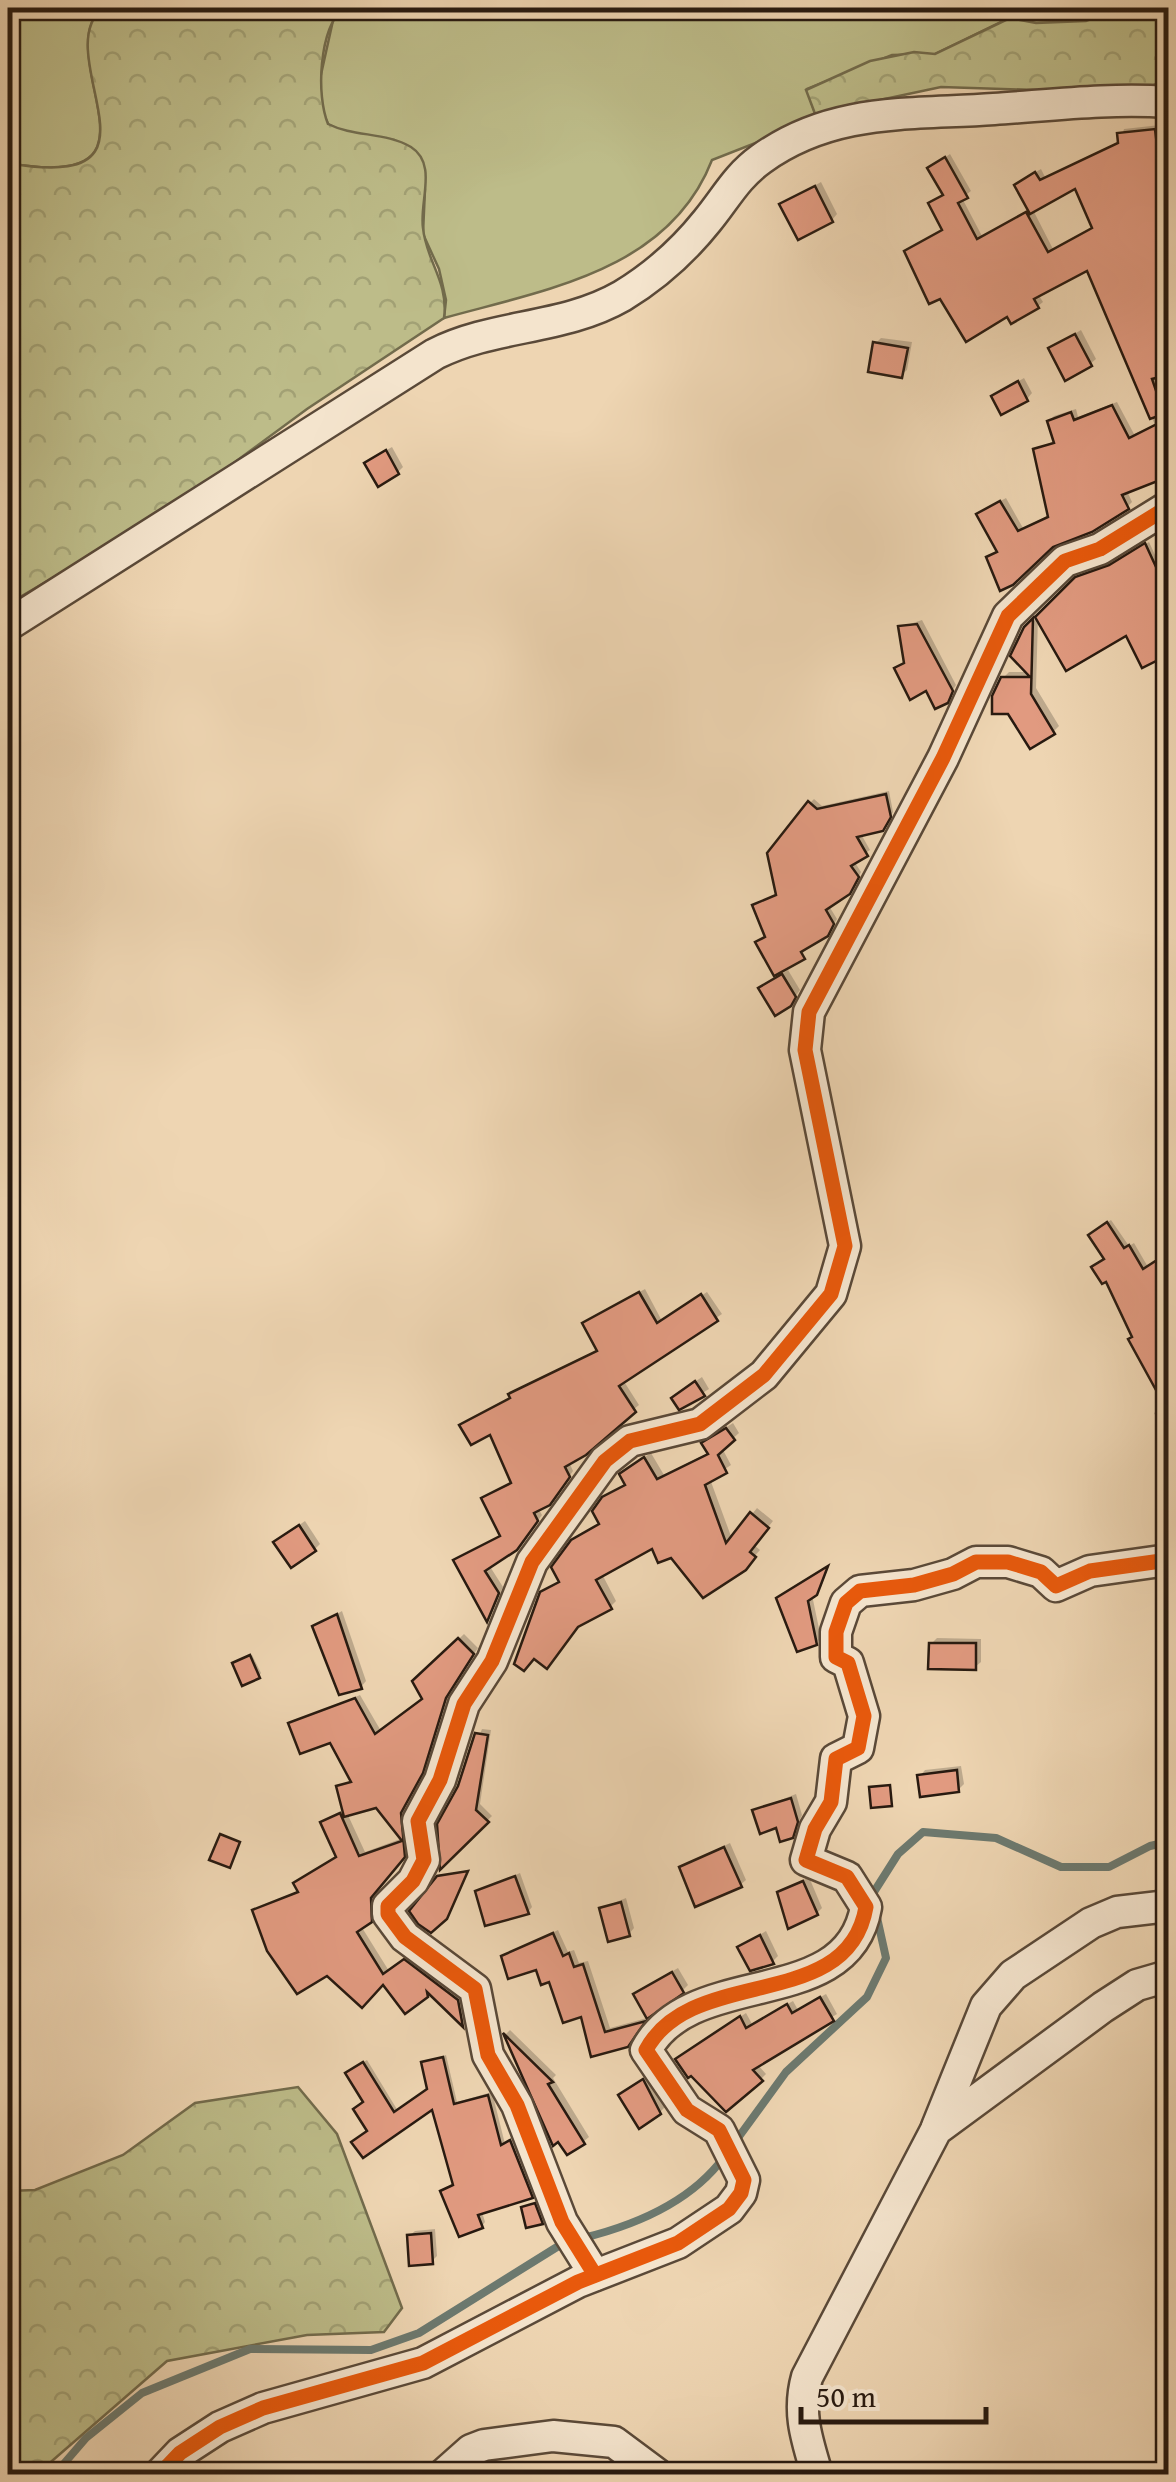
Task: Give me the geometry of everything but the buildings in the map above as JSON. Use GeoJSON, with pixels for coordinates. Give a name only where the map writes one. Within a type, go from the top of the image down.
{"type":"FeatureCollection","features":[{"type":"Feature","properties":{"kind":"street"},"geometry":{"type":"LineString","coordinates":[[8,625],[435,354],[473,336],[548,325],[620,296],[664,268],[710,219],[730,184],[762,158],[804,134],[863,116],[918,110],[948,112],[1104,99],[1168,102]]}},
{"type":"Feature","properties":{"kind":"street"},"geometry":{"type":"LineString","coordinates":[[595,2275],[562,2222],[517,2105],[488,2056],[474,1989],[404,1937],[388,1914],[388,1906],[419,1872],[424,1860],[418,1821],[440,1780],[451,1734],[492,1661],[532,1562],[554,1528],[604,1461],[630,1441],[700,1424],[764,1375],[830,1294],[846,1246],[804,1050],[809,1012],[943,758],[1008,616],[1065,561],[1100,548],[1168,507]]}},
{"type":"Feature","properties":{"kind":"street"},"geometry":{"type":"LineString","coordinates":[[160,2474],[180,2453],[234,2420],[263,2408],[423,2363],[595,2275],[678,2243],[729,2209],[742,2193],[744,2180],[719,2130],[687,2110],[646,2050],[656,2031],[701,2004],[818,1972],[847,1953],[863,1924],[866,1907],[847,1877],[806,1860],[815,1829],[831,1802],[836,1759],[858,1748],[864,1716],[848,1663],[836,1657],[836,1632],[846,1603],[860,1591],[914,1585],[954,1574],[976,1562],[1008,1562],[1041,1572],[1056,1586],[1090,1571],[1168,1560]]}},
{"type":"Feature","properties":{"kind":"street"},"geometry":{"type":"LineString","coordinates":[[817,2474],[802,2422],[801,2399],[806,2377],[936,2130],[986,2006],[1013,1975],[1091,1923],[1117,1912],[1168,1906]]}},
{"type":"Feature","properties":{"kind":"street"},"geometry":{"type":"LineString","coordinates":[[936,2130],[1103,2006],[1137,1985],[1168,1976]]}},
{"type":"Feature","properties":{"kind":"street"},"geometry":{"type":"LineString","coordinates":[[444,2474],[471,2450],[484,2445],[553,2436],[614,2442],[656,2474]]}},
{"type":"Feature","properties":{"kind":"green space"},"geometry":{"type":"Polygon","coordinates":[[[8,8],[102,8],[90,30],[89,58],[99,141],[88,159],[59,167],[8,163],[8,8]]]}},
{"type":"Feature","properties":{"kind":"green space"},"geometry":{"type":"Polygon","coordinates":[[[102,8],[343,8],[329,31],[322,63],[324,112],[328,124],[401,142],[419,154],[426,173],[423,228],[443,293],[444,318],[307,409],[174,507],[8,604],[8,163],[59,167],[88,159],[99,141],[99,116],[88,58],[89,30],[102,8]]]}},
{"type":"Feature","properties":{"kind":"green space"},"geometry":{"type":"Polygon","coordinates":[[[343,8],[1119,8],[1086,21],[1036,23],[1009,18],[935,54],[892,55],[807,89],[817,119],[712,160],[692,198],[666,228],[635,251],[561,285],[444,318],[446,300],[439,269],[423,234],[425,189],[394,140],[348,134],[328,124],[319,103],[320,79],[334,16],[343,8]]]}},
{"type":"Feature","properties":{"kind":"green space"},"geometry":{"type":"Polygon","coordinates":[[[1119,8],[1168,8],[1168,79],[1077,118],[1037,90],[941,87],[847,107],[817,119],[806,90],[870,61],[914,52],[935,54],[1010,18],[1036,23],[1086,21],[1119,8]]]}},
{"type":"Feature","properties":{"kind":"green space"},"geometry":{"type":"Polygon","coordinates":[[[298,2087],[337,2134],[402,2308],[384,2332],[307,2335],[167,2361],[37,2474],[8,2474],[8,2191],[35,2190],[123,2155],[195,2103],[298,2087]]]}},
{"type":"Feature","properties":{"kind":"waterway"},"geometry":{"type":"LineString","coordinates":[[872,1895],[898,1854],[923,1832],[996,1838],[1061,1867],[1109,1867],[1150,1846],[1168,1842]]}},
{"type":"Feature","properties":{"kind":"waterway"},"geometry":{"type":"LineString","coordinates":[[735,2142],[786,2072],[867,1997],[886,1958],[876,1913]]}},
{"type":"Feature","properties":{"kind":"waterway"},"geometry":{"type":"LineString","coordinates":[[583,2238],[661,2210],[696,2187],[724,2157]]}},
{"type":"Feature","properties":{"kind":"waterway"},"geometry":{"type":"LineString","coordinates":[[55,2474],[86,2438],[142,2393],[250,2349],[371,2350],[419,2333],[565,2242]]}},
{"type":"Feature","properties":{"kind":"cycle path"},"geometry":{"type":"LineString","coordinates":[[595,2275],[562,2222],[517,2105],[488,2055],[475,1989],[405,1937],[388,1914],[388,1906],[413,1881],[424,1860],[418,1821],[440,1780],[464,1704],[492,1661],[532,1562],[605,1461],[630,1441],[700,1424],[764,1375],[831,1294],[845,1246],[805,1050],[809,1012],[943,758],[1008,616],[1065,561],[1100,549],[1168,507]]}},
{"type":"Feature","properties":{"kind":"cycle path"},"geometry":{"type":"LineString","coordinates":[[160,2474],[180,2453],[220,2427],[263,2408],[423,2363],[578,2282],[678,2243],[729,2209],[741,2193],[744,2180],[719,2130],[687,2110],[646,2050],[668,2024],[697,2006],[801,1977],[830,1962],[853,1940],[866,1907],[847,1877],[806,1860],[815,1829],[831,1802],[836,1759],[858,1748],[864,1716],[848,1663],[836,1657],[836,1632],[846,1603],[860,1591],[914,1585],[953,1574],[976,1562],[1008,1562],[1041,1572],[1056,1586],[1090,1571],[1168,1560]]}}]}
